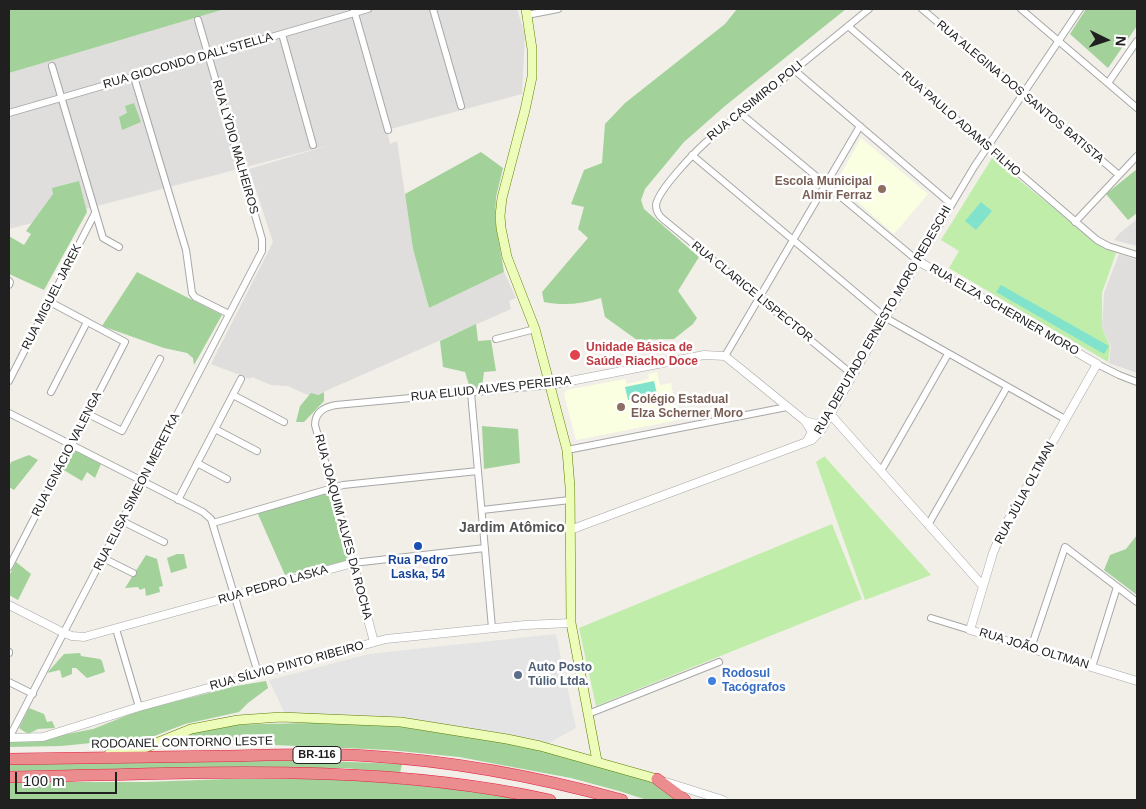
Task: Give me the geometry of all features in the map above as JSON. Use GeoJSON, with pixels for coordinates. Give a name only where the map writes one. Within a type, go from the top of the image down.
{"type":"FeatureCollection","features":[{"type":"Feature","properties":{"kind":"highway","name":"RODOANEL CONTORNO LESTE"},"geometry":{"type":"LineString","coordinates":[[9,759],[304,755],[368,756],[406,759],[510,773],[622,800]]}},
{"type":"Feature","properties":{"kind":"highway","name":"BR-116"},"geometry":{"type":"LineString","coordinates":[[9,777],[246,773],[339,774],[434,781],[550,800]]}},
{"type":"Feature","properties":{"kind":"highway"},"geometry":{"type":"LineString","coordinates":[[657,779],[686,800]]}},
{"type":"Feature","properties":{"kind":"main road"},"geometry":{"type":"LineString","coordinates":[[527,12],[532,49],[530,84],[525,110],[503,191],[500,216],[504,248],[535,329],[566,450],[570,500],[571,623],[597,761]]}},
{"type":"Feature","properties":{"kind":"main road"},"geometry":{"type":"LineString","coordinates":[[88,758],[144,748],[192,729],[238,720],[281,718],[401,722],[507,739],[597,761],[657,779]]}},
{"type":"Feature","properties":{"kind":"street","name":"RUA GIOCONDO DALL'STELLA"},"geometry":{"type":"LineString","coordinates":[[9,113],[282,34],[354,11],[368,9]]}},
{"type":"Feature","properties":{"kind":"street"},"geometry":{"type":"LineString","coordinates":[[433,9],[461,106]]}},
{"type":"Feature","properties":{"kind":"street"},"geometry":{"type":"LineString","coordinates":[[527,12],[558,9]]}},
{"type":"Feature","properties":{"kind":"street","name":"RUA CASIMIRO POLI"},"geometry":{"type":"LineString","coordinates":[[656,206],[663,190],[692,155],[740,112],[869,9]]}},
{"type":"Feature","properties":{"kind":"street","name":"RUA ALEGINA DOS SANTOS BATISTA"},"geometry":{"type":"LineString","coordinates":[[922,9],[1119,175]]}},
{"type":"Feature","properties":{"kind":"street"},"geometry":{"type":"LineString","coordinates":[[1021,9],[1137,108]]}},
{"type":"Feature","properties":{"kind":"street","name":"RUA DEPUTADO ERNESTO MORO REDESCHI"},"geometry":{"type":"LineString","coordinates":[[570,530],[804,444],[818,435],[951,204],[1080,9]]}},
{"type":"Feature","properties":{"kind":"street"},"geometry":{"type":"LineString","coordinates":[[354,11],[388,130]]}},
{"type":"Feature","properties":{"kind":"street","name":"RUA LÝDIO MALHEIROS"},"geometry":{"type":"LineString","coordinates":[[198,20],[263,246]]}},
{"type":"Feature","properties":{"kind":"street","name":"RUA PAULO ADAMS FILHO"},"geometry":{"type":"LineString","coordinates":[[848,26],[1075,222],[1103,244],[1137,255]]}},
{"type":"Feature","properties":{"kind":"street"},"geometry":{"type":"LineString","coordinates":[[282,34],[313,145]]}},
{"type":"Feature","properties":{"kind":"street"},"geometry":{"type":"LineString","coordinates":[[1108,83],[1137,41]]}},
{"type":"Feature","properties":{"kind":"street"},"geometry":{"type":"LineString","coordinates":[[52,66],[103,238],[119,246]]}},
{"type":"Feature","properties":{"kind":"street"},"geometry":{"type":"LineString","coordinates":[[793,69],[951,204]]}},
{"type":"Feature","properties":{"kind":"street"},"geometry":{"type":"LineString","coordinates":[[134,77],[186,250],[192,293],[229,314]]}},
{"type":"Feature","properties":{"kind":"street","name":"RUA ELZA SCHERNER MORO"},"geometry":{"type":"LineString","coordinates":[[740,112],[918,261],[1097,364],[1137,382]]}},
{"type":"Feature","properties":{"kind":"street"},"geometry":{"type":"LineString","coordinates":[[804,444],[812,432],[805,421],[725,356],[860,126]]}},
{"type":"Feature","properties":{"kind":"street"},"geometry":{"type":"LineString","coordinates":[[692,155],[886,318],[1065,420]]}},
{"type":"Feature","properties":{"kind":"street"},"geometry":{"type":"LineString","coordinates":[[1075,222],[1137,156]]}},
{"type":"Feature","properties":{"kind":"street","name":"RUA CLARICE LISPECTOR"},"geometry":{"type":"LineString","coordinates":[[656,206],[662,219],[853,375]]}},
{"type":"Feature","properties":{"kind":"street","name":"RUA MIGUEL JAREK"},"geometry":{"type":"LineString","coordinates":[[9,381],[96,213]]}},
{"type":"Feature","properties":{"kind":"street","name":"RUA ELISA SIMEON MERETKA"},"geometry":{"type":"LineString","coordinates":[[9,738],[263,246]]}},
{"type":"Feature","properties":{"kind":"street"},"geometry":{"type":"LineString","coordinates":[[50,302],[87,322],[51,392]]}},
{"type":"Feature","properties":{"kind":"street","name":"RUA IGNÁCIO VALENGA"},"geometry":{"type":"LineString","coordinates":[[9,567],[125,342],[87,322]]}},
{"type":"Feature","properties":{"kind":"street"},"geometry":{"type":"LineString","coordinates":[[496,339],[535,329]]}},
{"type":"Feature","properties":{"kind":"street"},"geometry":{"type":"LineString","coordinates":[[881,472],[948,354]]}},
{"type":"Feature","properties":{"kind":"street","name":"RUA ELIUD ALVES PEREIRA"},"geometry":{"type":"LineString","coordinates":[[319,412],[336,406],[550,385],[704,355],[725,356]]}},
{"type":"Feature","properties":{"kind":"street"},"geometry":{"type":"LineString","coordinates":[[88,414],[122,432],[160,359]]}},
{"type":"Feature","properties":{"kind":"street","name":"RUA JÚLIA OLTMAN"},"geometry":{"type":"LineString","coordinates":[[970,630],[1002,531],[1097,364]]}},
{"type":"Feature","properties":{"kind":"street"},"geometry":{"type":"LineString","coordinates":[[178,500],[241,379]]}},
{"type":"Feature","properties":{"kind":"street"},"geometry":{"type":"LineString","coordinates":[[928,525],[1007,386]]}},
{"type":"Feature","properties":{"kind":"street"},"geometry":{"type":"LineString","coordinates":[[471,393],[492,628]]}},
{"type":"Feature","properties":{"kind":"street"},"geometry":{"type":"LineString","coordinates":[[233,395],[284,422]]}},
{"type":"Feature","properties":{"kind":"street"},"geometry":{"type":"LineString","coordinates":[[566,450],[788,407]]}},
{"type":"Feature","properties":{"kind":"street"},"geometry":{"type":"LineString","coordinates":[[9,412],[203,512],[214,524],[258,674]]}},
{"type":"Feature","properties":{"kind":"street","name":"RUA JOAQUIM ALVES DA ROCHA"},"geometry":{"type":"LineString","coordinates":[[319,412],[315,421],[374,642]]}},
{"type":"Feature","properties":{"kind":"street"},"geometry":{"type":"LineString","coordinates":[[805,421],[821,423],[830,415],[983,586]]}},
{"type":"Feature","properties":{"kind":"street"},"geometry":{"type":"LineString","coordinates":[[215,429],[257,451]]}},
{"type":"Feature","properties":{"kind":"street"},"geometry":{"type":"LineString","coordinates":[[197,463],[227,479]]}},
{"type":"Feature","properties":{"kind":"street"},"geometry":{"type":"LineString","coordinates":[[214,524],[332,488],[355,483],[478,471]]}},
{"type":"Feature","properties":{"kind":"street"},"geometry":{"type":"LineString","coordinates":[[482,510],[570,500]]}},
{"type":"Feature","properties":{"kind":"street"},"geometry":{"type":"LineString","coordinates":[[122,521],[164,542]]}},
{"type":"Feature","properties":{"kind":"street"},"geometry":{"type":"LineString","coordinates":[[1031,648],[1064,547],[1137,602]]}},
{"type":"Feature","properties":{"kind":"street","name":"RUA PEDRO LASKA"},"geometry":{"type":"LineString","coordinates":[[64,633],[84,637],[353,563],[485,548]]}},
{"type":"Feature","properties":{"kind":"street"},"geometry":{"type":"LineString","coordinates":[[103,558],[133,573]]}},
{"type":"Feature","properties":{"kind":"street"},"geometry":{"type":"LineString","coordinates":[[1092,667],[1118,587]]}},
{"type":"Feature","properties":{"kind":"street"},"geometry":{"type":"LineString","coordinates":[[9,604],[64,633]]}},
{"type":"Feature","properties":{"kind":"street","name":"RUA JOÃO OLTMAN"},"geometry":{"type":"LineString","coordinates":[[931,618],[1137,681]]}},
{"type":"Feature","properties":{"kind":"street","name":"RUA SÍLVIO PINTO RIBEIRO"},"geometry":{"type":"LineString","coordinates":[[9,738],[43,737],[139,707],[374,642],[401,637],[492,628],[571,623]]}},
{"type":"Feature","properties":{"kind":"street"},"geometry":{"type":"LineString","coordinates":[[116,629],[139,707]]}},
{"type":"Feature","properties":{"kind":"street"},"geometry":{"type":"LineString","coordinates":[[588,714],[720,662]]}},
{"type":"Feature","properties":{"kind":"street"},"geometry":{"type":"LineString","coordinates":[[9,682],[33,694]]}},
{"type":"Feature","properties":{"kind":"street"},"geometry":{"type":"LineString","coordinates":[[657,779],[723,800]]}},
{"type":"Feature","properties":{"kind":"shaded area"},"geometry":{"type":"Polygon","coordinates":[[[225,9],[517,9],[525,35],[522,94],[387,130],[390,144],[397,141],[413,249],[429,308],[504,272],[516,298],[509,301],[511,309],[312,397],[288,386],[271,385],[252,377],[250,379],[211,364],[273,242],[249,169],[330,145],[9,229],[9,73],[225,9]]]}},
{"type":"Feature","properties":{"kind":"shaded area","name":"Escola Municipal Almir Ferraz"},"geometry":{"type":"Polygon","coordinates":[[[861,138],[928,194],[894,234],[836,183],[861,138]]]}},
{"type":"Feature","properties":{"kind":"shaded area"},"geometry":{"type":"Polygon","coordinates":[[[1137,219],[1137,246],[1114,240],[1120,233],[1137,219]]]}},
{"type":"Feature","properties":{"kind":"shaded area"},"geometry":{"type":"Polygon","coordinates":[[[1119,254],[1137,260],[1137,373],[1109,363],[1111,346],[1102,328],[1104,293],[1119,254]]]}},
{"type":"Feature","properties":{"kind":"shaded area","name":"Colégio Estadual Elza Scherner Moro"},"geometry":{"type":"Polygon","coordinates":[[[657,372],[660,385],[671,383],[678,420],[576,440],[564,394],[567,390],[625,379],[627,384],[649,379],[648,374],[657,372]]]}},
{"type":"Feature","properties":{"kind":"shaded area"},"geometry":{"type":"Polygon","coordinates":[[[556,634],[576,728],[547,744],[399,719],[348,715],[285,714],[269,680],[369,654],[556,634]]]}},
{"type":"Feature","properties":{"kind":"green space"},"geometry":{"type":"Polygon","coordinates":[[[9,9],[225,9],[9,73],[9,9]]]}},
{"type":"Feature","properties":{"kind":"green space"},"geometry":{"type":"Polygon","coordinates":[[[737,9],[846,9],[725,106],[684,142],[645,189],[641,200],[644,209],[699,257],[678,291],[697,318],[693,324],[674,339],[637,340],[605,317],[601,298],[572,304],[544,302],[542,292],[588,238],[578,229],[584,207],[571,204],[584,170],[602,163],[605,124],[625,103],[725,24],[737,9]]]}},
{"type":"Feature","properties":{"kind":"green space"},"geometry":{"type":"Polygon","coordinates":[[[1086,9],[1137,9],[1137,26],[1108,68],[1070,34],[1086,9]]]}},
{"type":"Feature","properties":{"kind":"green space"},"geometry":{"type":"Polygon","coordinates":[[[134,103],[141,122],[122,130],[119,117],[127,113],[125,106],[134,103]]]}},
{"type":"Feature","properties":{"kind":"green space"},"geometry":{"type":"Polygon","coordinates":[[[481,152],[503,168],[496,197],[495,220],[504,272],[429,308],[413,249],[405,194],[481,152]]]}},
{"type":"Feature","properties":{"kind":"green space"},"geometry":{"type":"Polygon","coordinates":[[[992,158],[1098,244],[1116,253],[1102,293],[1102,328],[1110,346],[1108,362],[949,268],[959,251],[941,240],[992,158]]]}},
{"type":"Feature","properties":{"kind":"green space"},"geometry":{"type":"Polygon","coordinates":[[[1137,169],[1137,213],[1128,220],[1106,194],[1137,169]]]}},
{"type":"Feature","properties":{"kind":"green space"},"geometry":{"type":"Polygon","coordinates":[[[79,181],[87,212],[44,290],[9,274],[9,236],[24,245],[31,234],[26,231],[53,194],[52,188],[79,181]]]}},
{"type":"Feature","properties":{"kind":"green space"},"geometry":{"type":"Polygon","coordinates":[[[981,202],[992,211],[976,230],[965,221],[981,202]]]}},
{"type":"Feature","properties":{"kind":"green space"},"geometry":{"type":"Polygon","coordinates":[[[137,272],[222,315],[194,365],[193,358],[187,353],[164,348],[102,326],[137,272]]]}},
{"type":"Feature","properties":{"kind":"green space"},"geometry":{"type":"Polygon","coordinates":[[[1001,285],[1109,346],[1104,354],[996,292],[1001,285]]]}},
{"type":"Feature","properties":{"kind":"green space"},"geometry":{"type":"Polygon","coordinates":[[[476,324],[478,341],[491,340],[496,371],[484,372],[482,387],[470,388],[465,372],[443,367],[440,341],[476,324]]]}},
{"type":"Feature","properties":{"kind":"green space"},"geometry":{"type":"Polygon","coordinates":[[[654,381],[657,394],[628,400],[625,387],[654,381]]]}},
{"type":"Feature","properties":{"kind":"green space"},"geometry":{"type":"Polygon","coordinates":[[[324,392],[324,401],[304,422],[296,422],[300,406],[311,393],[318,395],[324,392]]]}},
{"type":"Feature","properties":{"kind":"green space"},"geometry":{"type":"Polygon","coordinates":[[[482,426],[518,429],[520,463],[484,469],[482,426]]]}},
{"type":"Feature","properties":{"kind":"green space"},"geometry":{"type":"Polygon","coordinates":[[[73,450],[101,464],[95,478],[87,472],[82,481],[62,469],[73,450]]]}},
{"type":"Feature","properties":{"kind":"green space"},"geometry":{"type":"Polygon","coordinates":[[[29,455],[38,460],[14,490],[9,487],[9,468],[11,462],[29,455]]]}},
{"type":"Feature","properties":{"kind":"green space"},"geometry":{"type":"Polygon","coordinates":[[[825,456],[931,575],[865,600],[816,462],[825,456]]]}},
{"type":"Feature","properties":{"kind":"green space"},"geometry":{"type":"Polygon","coordinates":[[[328,492],[348,561],[285,575],[257,512],[328,492]]]}},
{"type":"Feature","properties":{"kind":"green space"},"geometry":{"type":"Polygon","coordinates":[[[832,524],[862,599],[596,706],[579,628],[832,524]]]}},
{"type":"Feature","properties":{"kind":"green space"},"geometry":{"type":"Polygon","coordinates":[[[1137,535],[1137,595],[1104,570],[1110,555],[1126,549],[1137,535]]]}},
{"type":"Feature","properties":{"kind":"green space"},"geometry":{"type":"Polygon","coordinates":[[[177,554],[184,554],[187,568],[171,573],[167,558],[177,554]]]}},
{"type":"Feature","properties":{"kind":"green space"},"geometry":{"type":"Polygon","coordinates":[[[146,555],[157,559],[163,586],[159,587],[160,592],[146,596],[145,588],[140,590],[138,587],[125,588],[146,555]]]}},
{"type":"Feature","properties":{"kind":"green space"},"geometry":{"type":"Polygon","coordinates":[[[16,562],[31,574],[18,600],[9,595],[9,576],[16,562]]]}},
{"type":"Feature","properties":{"kind":"green space"},"geometry":{"type":"Polygon","coordinates":[[[80,653],[81,656],[100,659],[105,672],[87,678],[76,668],[72,668],[72,674],[62,678],[60,670],[47,673],[64,654],[80,653]]]}},
{"type":"Feature","properties":{"kind":"green space"},"geometry":{"type":"Polygon","coordinates":[[[266,681],[268,688],[239,712],[185,724],[152,737],[61,746],[9,747],[9,740],[52,737],[93,729],[138,711],[236,686],[266,681]]]}},
{"type":"Feature","properties":{"kind":"green space"},"geometry":{"type":"Polygon","coordinates":[[[29,708],[44,714],[47,722],[52,721],[55,728],[38,729],[28,734],[19,728],[29,708]]]}},
{"type":"Feature","properties":{"kind":"green space"},"geometry":{"type":"Polygon","coordinates":[[[355,722],[401,725],[500,740],[563,755],[656,782],[680,800],[647,800],[571,778],[459,757],[390,750],[228,743],[161,746],[192,732],[219,725],[355,722]]]}},
{"type":"Feature","properties":{"kind":"green space"},"geometry":{"type":"Polygon","coordinates":[[[299,760],[402,764],[400,773],[344,768],[9,771],[9,763],[299,760]]]}},
{"type":"Feature","properties":{"kind":"green space"},"geometry":{"type":"Polygon","coordinates":[[[227,779],[352,779],[489,793],[521,800],[9,800],[9,782],[146,782],[227,779]]]}},
{"type":"Feature","properties":{"kind":"place","name":"Escola Municipal Almir Ferraz"},"geometry":{"type":"Point","coordinates":[882,189]}},
{"type":"Feature","properties":{"kind":"place","name":"Unidade Básica de Saúde Riacho Doce"},"geometry":{"type":"Point","coordinates":[575,355]}},
{"type":"Feature","properties":{"kind":"place","name":"Colégio Estadual Elza Scherner Moro"},"geometry":{"type":"Point","coordinates":[621,407]}},
{"type":"Feature","properties":{"kind":"place","name":"Rua Pedro Laska, 54"},"geometry":{"type":"Point","coordinates":[418,546]}},
{"type":"Feature","properties":{"kind":"place","name":"Auto Posto Túlio Ltda."},"geometry":{"type":"Point","coordinates":[518,675]}},
{"type":"Feature","properties":{"kind":"place","name":"Rodosul Tacógrafos"},"geometry":{"type":"Point","coordinates":[712,681]}},
{"type":"Feature","properties":{"kind":"district","name":"Jardim Atômico"},"geometry":{"type":"Point","coordinates":[512,528]}}]}
